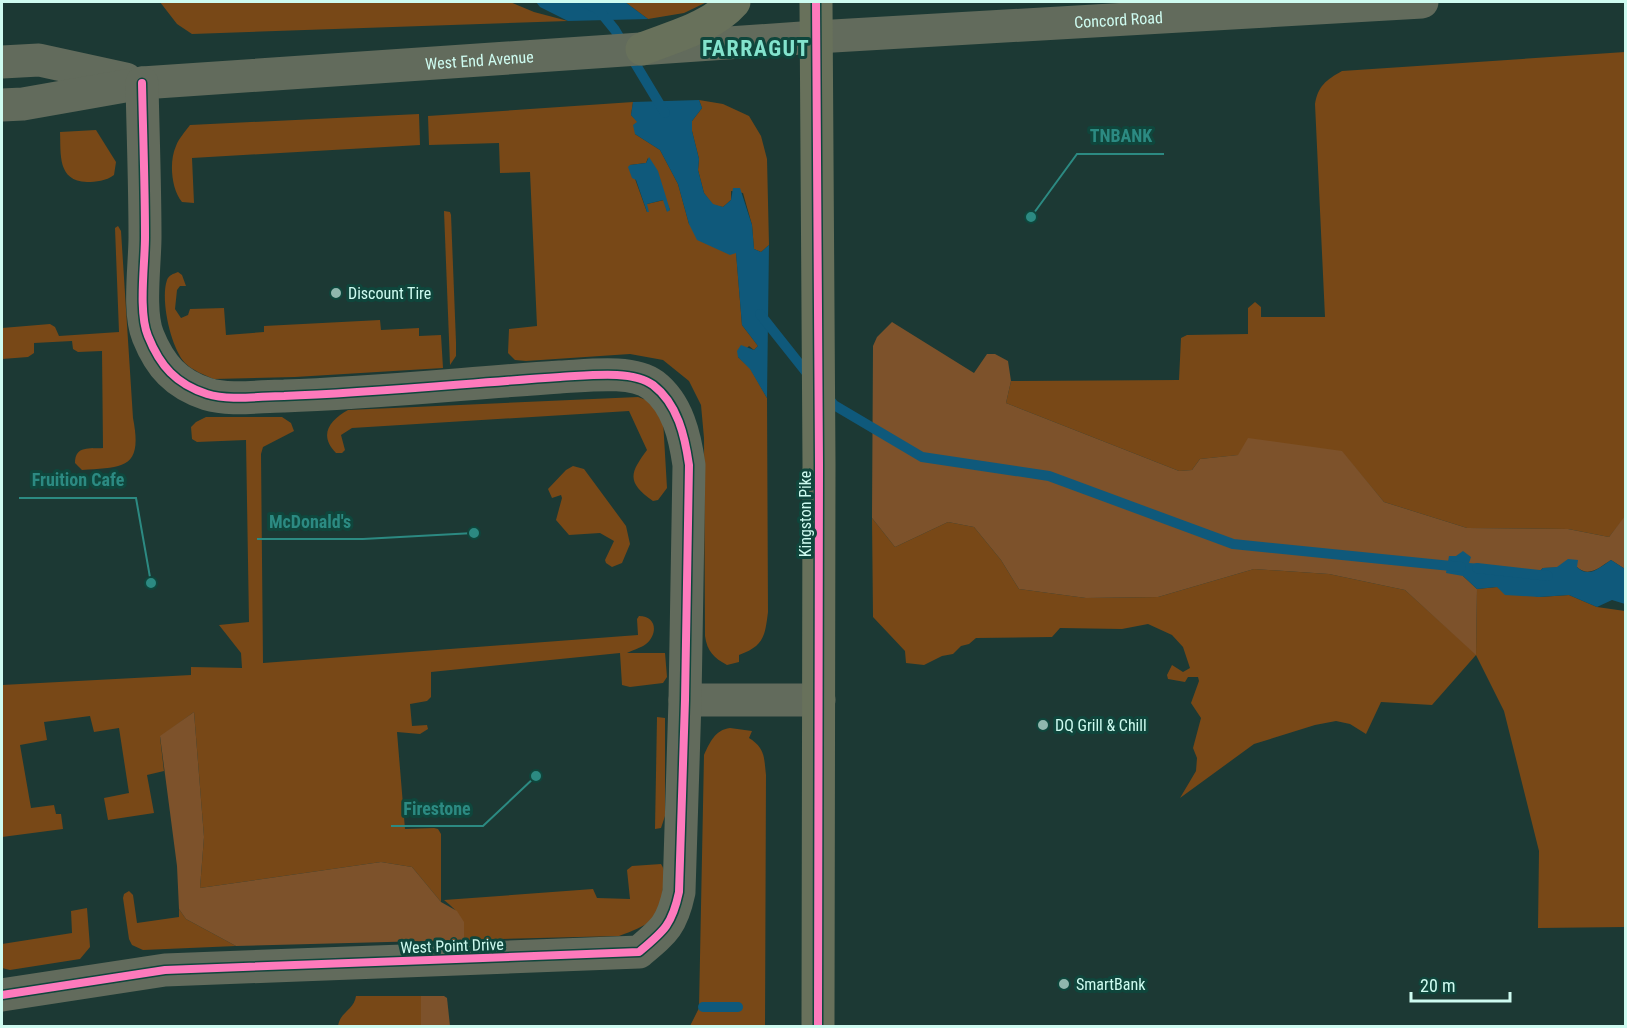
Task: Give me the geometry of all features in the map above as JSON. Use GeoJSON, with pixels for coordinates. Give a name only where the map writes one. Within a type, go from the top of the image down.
{"type":"FeatureCollection","features":[{"type":"Feature","properties":{"kind":"main road"},"geometry":{"type":"LineString","coordinates":[[652,47],[697,27],[728,9],[734,2]]}},
{"type":"Feature","properties":{"kind":"main road","name":"Kingston Pike"},"geometry":{"type":"LineString","coordinates":[[816,2],[819,464],[818,1026]]}},
{"type":"Feature","properties":{"kind":"street","name":"Concord Road"},"geometry":{"type":"LineString","coordinates":[[816,37],[1422,2]]}},
{"type":"Feature","properties":{"kind":"street","name":"West End Avenue"},"geometry":{"type":"LineString","coordinates":[[2,105],[23,104],[142,82],[816,37]]}},
{"type":"Feature","properties":{"kind":"street","name":"West End Avenue"},"geometry":{"type":"LineString","coordinates":[[2,62],[39,60],[142,82]]}},
{"type":"Feature","properties":{"kind":"street","name":"West Point Drive"},"geometry":{"type":"LineString","coordinates":[[2,995],[165,970],[639,952],[664,931],[674,913],[679,892],[689,465],[685,437],[672,407],[653,384],[635,377],[602,375],[318,395],[236,397],[208,394],[179,382],[163,364],[147,334],[143,302],[145,215],[142,82]]}},
{"type":"Feature","properties":{"kind":"street"},"geometry":{"type":"LineString","coordinates":[[685,700],[819,700]]}},
{"type":"Feature","properties":{"kind":"shaded area"},"geometry":{"type":"Polygon","coordinates":[[[160,2],[510,2],[534,12],[568,21],[192,34],[177,24],[160,2]]]}},
{"type":"Feature","properties":{"kind":"shaded area"},"geometry":{"type":"Polygon","coordinates":[[[625,2],[707,2],[684,13],[648,19],[625,2]]]}},
{"type":"Feature","properties":{"kind":"shaded area"},"geometry":{"type":"Polygon","coordinates":[[[1625,52],[1626,516],[1609,537],[1568,529],[1467,528],[1384,502],[1341,451],[1200,459],[1192,470],[1179,471],[1006,403],[1011,381],[1179,380],[1181,338],[1187,335],[1248,334],[1248,308],[1255,302],[1261,307],[1261,317],[1325,317],[1315,104],[1318,93],[1331,77],[1342,71],[1625,52]]]}},
{"type":"Feature","properties":{"kind":"shaded area"},"geometry":{"type":"Polygon","coordinates":[[[699,100],[723,104],[749,116],[761,136],[767,159],[769,245],[761,252],[754,249],[752,225],[743,193],[731,191],[731,200],[723,207],[713,205],[704,193],[692,131],[692,121],[702,108],[699,100]]]}},
{"type":"Feature","properties":{"kind":"shaded area"},"geometry":{"type":"Polygon","coordinates":[[[633,102],[631,115],[638,122],[635,134],[660,150],[678,184],[689,224],[736,252],[742,325],[758,346],[754,350],[749,346],[738,357],[750,368],[767,398],[768,612],[762,639],[754,648],[739,655],[739,662],[727,665],[718,660],[709,650],[705,636],[704,438],[701,405],[689,381],[663,360],[630,354],[526,361],[515,360],[508,353],[509,329],[537,326],[530,172],[500,173],[499,143],[429,145],[428,116],[633,102]],[[648,158],[646,163],[630,165],[647,212],[647,204],[664,200],[667,211],[670,210],[648,158]]]}},
{"type":"Feature","properties":{"kind":"shaded area"},"geometry":{"type":"Polygon","coordinates":[[[419,114],[420,145],[192,158],[194,203],[182,202],[175,190],[172,159],[179,140],[190,125],[419,114]]]}},
{"type":"Feature","properties":{"kind":"shaded area"},"geometry":{"type":"Polygon","coordinates":[[[96,130],[116,162],[114,175],[108,179],[87,182],[70,177],[61,157],[60,132],[96,130]]]}},
{"type":"Feature","properties":{"kind":"shaded area"},"geometry":{"type":"Polygon","coordinates":[[[444,211],[450,212],[451,215],[456,342],[456,356],[450,365],[444,211]]]}},
{"type":"Feature","properties":{"kind":"shaded area"},"geometry":{"type":"Polygon","coordinates":[[[118,226],[121,231],[135,447],[127,462],[119,466],[82,470],[75,463],[78,453],[84,449],[103,448],[102,351],[78,352],[73,349],[72,341],[34,343],[34,353],[28,357],[2,359],[2,328],[50,324],[55,327],[59,336],[119,332],[115,228],[118,226]]]}},
{"type":"Feature","properties":{"kind":"shaded area"},"geometry":{"type":"Polygon","coordinates":[[[178,272],[182,275],[186,286],[180,286],[177,290],[175,309],[181,318],[188,315],[190,309],[224,308],[226,335],[264,332],[264,326],[380,320],[381,330],[419,328],[419,336],[441,335],[443,368],[295,377],[214,379],[185,363],[175,347],[168,323],[165,289],[169,277],[178,272]]]}},
{"type":"Feature","properties":{"kind":"shaded area"},"geometry":{"type":"Polygon","coordinates":[[[892,322],[974,373],[987,354],[995,354],[1008,361],[1011,381],[1006,403],[1179,471],[1192,470],[1200,459],[1238,455],[1248,438],[1342,451],[1384,502],[1467,528],[1568,529],[1609,537],[1625,516],[1625,569],[1611,560],[1599,568],[1586,572],[1577,567],[1543,568],[1532,578],[1497,574],[1481,564],[1463,576],[1477,589],[1476,655],[1405,590],[1329,574],[1254,569],[1158,597],[1086,598],[1019,589],[1001,560],[974,527],[948,522],[895,547],[872,518],[873,346],[877,337],[892,322]]]}},
{"type":"Feature","properties":{"kind":"shaded area"},"geometry":{"type":"Polygon","coordinates":[[[638,397],[652,402],[663,420],[667,488],[658,500],[653,501],[635,483],[634,471],[647,450],[629,411],[352,428],[341,435],[345,450],[342,453],[336,453],[327,434],[328,428],[336,418],[348,410],[638,397]]]}},
{"type":"Feature","properties":{"kind":"shaded area"},"geometry":{"type":"Polygon","coordinates":[[[206,417],[282,417],[291,423],[294,431],[263,447],[261,454],[263,663],[638,635],[637,619],[639,616],[649,619],[654,626],[650,640],[627,653],[665,653],[667,677],[663,683],[630,687],[622,685],[620,653],[431,672],[431,697],[427,701],[410,704],[412,726],[427,725],[428,729],[420,734],[397,732],[405,829],[434,828],[438,829],[441,834],[441,902],[412,867],[381,862],[200,888],[204,837],[194,712],[160,737],[164,771],[147,775],[154,813],[108,820],[104,798],[129,793],[119,728],[94,732],[90,716],[44,722],[47,740],[20,745],[31,808],[54,805],[56,814],[61,814],[63,829],[2,837],[2,685],[191,675],[191,667],[242,668],[241,653],[219,625],[249,622],[246,440],[197,442],[192,439],[191,427],[206,417]]]}},
{"type":"Feature","properties":{"kind":"shaded area"},"geometry":{"type":"Polygon","coordinates":[[[573,466],[584,469],[626,526],[630,544],[622,563],[612,567],[606,563],[605,560],[614,541],[600,533],[569,535],[556,520],[562,498],[561,495],[552,498],[548,489],[573,466]]]}},
{"type":"Feature","properties":{"kind":"shaded area"},"geometry":{"type":"Polygon","coordinates":[[[872,518],[895,547],[948,522],[974,527],[1001,560],[1019,589],[1086,598],[1158,597],[1254,569],[1329,574],[1405,590],[1476,654],[1477,589],[1497,587],[1539,597],[1569,595],[1597,607],[1625,611],[1625,927],[1538,928],[1539,851],[1504,711],[1476,655],[1432,705],[1381,702],[1366,734],[1350,724],[1336,721],[1315,725],[1254,744],[1180,798],[1196,771],[1197,758],[1193,748],[1201,718],[1191,703],[1199,681],[1198,677],[1188,677],[1185,682],[1168,679],[1167,675],[1172,665],[1183,672],[1190,668],[1183,647],[1172,635],[1148,624],[1122,629],[1060,628],[1052,637],[976,638],[969,644],[961,646],[953,654],[942,656],[924,665],[906,663],[905,651],[873,617],[872,518]]]}},
{"type":"Feature","properties":{"kind":"shaded area"},"geometry":{"type":"Polygon","coordinates":[[[194,712],[204,837],[200,888],[381,862],[412,867],[441,902],[457,911],[464,922],[464,940],[236,946],[186,919],[179,909],[177,866],[160,736],[194,712]]]}},
{"type":"Feature","properties":{"kind":"shaded area"},"geometry":{"type":"Polygon","coordinates":[[[657,717],[665,718],[665,816],[661,828],[655,829],[657,717]]]}},
{"type":"Feature","properties":{"kind":"shaded area"},"geometry":{"type":"Polygon","coordinates":[[[730,728],[752,731],[749,738],[761,749],[765,763],[765,1026],[690,1026],[699,1008],[704,755],[717,734],[730,728]]]}},
{"type":"Feature","properties":{"kind":"shaded area"},"geometry":{"type":"Polygon","coordinates":[[[661,864],[664,869],[664,878],[662,898],[656,915],[645,925],[619,936],[464,940],[460,917],[444,900],[593,889],[597,898],[630,899],[627,870],[632,866],[661,864]]]}},
{"type":"Feature","properties":{"kind":"shaded area"},"geometry":{"type":"Polygon","coordinates":[[[129,891],[133,895],[137,923],[179,917],[179,909],[186,919],[236,946],[143,950],[132,945],[129,939],[123,898],[124,894],[129,891]]]}},
{"type":"Feature","properties":{"kind":"shaded area"},"geometry":{"type":"Polygon","coordinates":[[[87,908],[90,947],[80,959],[10,970],[2,968],[2,944],[72,933],[71,911],[87,908]]]}},
{"type":"Feature","properties":{"kind":"shaded area"},"geometry":{"type":"Polygon","coordinates":[[[356,996],[421,996],[421,1026],[338,1026],[341,1017],[353,1005],[356,996]]]}},
{"type":"Feature","properties":{"kind":"shaded area"},"geometry":{"type":"Polygon","coordinates":[[[421,996],[447,998],[450,1026],[421,1026],[421,996]]]}},
{"type":"Feature","properties":{"kind":"water"},"geometry":{"type":"Polygon","coordinates":[[[536,2],[625,2],[648,19],[568,21],[540,7],[536,2]]]}},
{"type":"Feature","properties":{"kind":"water"},"geometry":{"type":"Polygon","coordinates":[[[699,100],[702,108],[692,121],[692,131],[704,193],[713,204],[723,207],[731,200],[733,188],[740,188],[752,225],[754,249],[761,252],[769,245],[767,398],[750,369],[738,357],[737,351],[741,345],[754,350],[758,346],[742,325],[736,253],[730,255],[697,240],[689,224],[678,184],[660,150],[635,134],[633,125],[637,122],[631,115],[633,102],[699,100]]]}},
{"type":"Feature","properties":{"kind":"water"},"geometry":{"type":"Polygon","coordinates":[[[649,157],[658,171],[670,210],[667,212],[663,200],[647,204],[649,212],[647,212],[636,180],[632,178],[628,167],[646,163],[649,157]]]}},
{"type":"Feature","properties":{"kind":"water"},"geometry":{"type":"Polygon","coordinates":[[[1463,551],[1471,557],[1469,563],[1481,564],[1497,574],[1531,578],[1543,568],[1557,567],[1568,559],[1578,560],[1577,567],[1586,572],[1594,571],[1611,560],[1625,569],[1625,604],[1612,600],[1597,607],[1569,595],[1539,597],[1505,595],[1497,587],[1477,589],[1463,576],[1446,573],[1449,556],[1456,556],[1463,551]]]}},
{"type":"Feature","properties":{"kind":"waterway"},"geometry":{"type":"LineString","coordinates":[[583,2],[598,9],[615,30],[665,113]]}},
{"type":"Feature","properties":{"kind":"waterway"},"geometry":{"type":"LineString","coordinates":[[760,314],[810,377]]}},
{"type":"Feature","properties":{"kind":"waterway"},"geometry":{"type":"LineString","coordinates":[[826,395],[834,405],[922,457],[1049,476],[1233,544],[1461,567]]}},
{"type":"Feature","properties":{"kind":"waterway"},"geometry":{"type":"LineString","coordinates":[[1477,568],[1548,576]]}},
{"type":"Feature","properties":{"kind":"waterway"},"geometry":{"type":"LineString","coordinates":[[703,1007],[738,1007]]}},
{"type":"Feature","properties":{"kind":"cycle path"},"geometry":{"type":"LineString","coordinates":[[816,2],[819,464],[818,1026]]}},
{"type":"Feature","properties":{"kind":"cycle path"},"geometry":{"type":"LineString","coordinates":[[2,995],[165,970],[639,952],[666,926],[679,892],[689,465],[679,422],[669,402],[653,385],[644,380],[621,375],[526,379],[353,393],[245,398],[216,396],[186,385],[170,372],[158,356],[148,336],[143,314],[145,237],[142,83]]}},
{"type":"Feature","properties":{"kind":"place","name":"TNBANK"},"geometry":{"type":"Point","coordinates":[1031,217]}},
{"type":"Feature","properties":{"kind":"place","name":"Discount Tire"},"geometry":{"type":"Point","coordinates":[336,293]}},
{"type":"Feature","properties":{"kind":"place","name":"McDonald's"},"geometry":{"type":"Point","coordinates":[474,533]}},
{"type":"Feature","properties":{"kind":"place","name":"Fruition Cafe"},"geometry":{"type":"Point","coordinates":[151,583]}},
{"type":"Feature","properties":{"kind":"place","name":"DQ Grill & Chill"},"geometry":{"type":"Point","coordinates":[1043,725]}},
{"type":"Feature","properties":{"kind":"place","name":"Firestone"},"geometry":{"type":"Point","coordinates":[536,776]}},
{"type":"Feature","properties":{"kind":"place","name":"SmartBank"},"geometry":{"type":"Point","coordinates":[1064,984]}},
{"type":"Feature","properties":{"kind":"district","name":"FARRAGUT"},"geometry":{"type":"Point","coordinates":[756,48]}}]}
